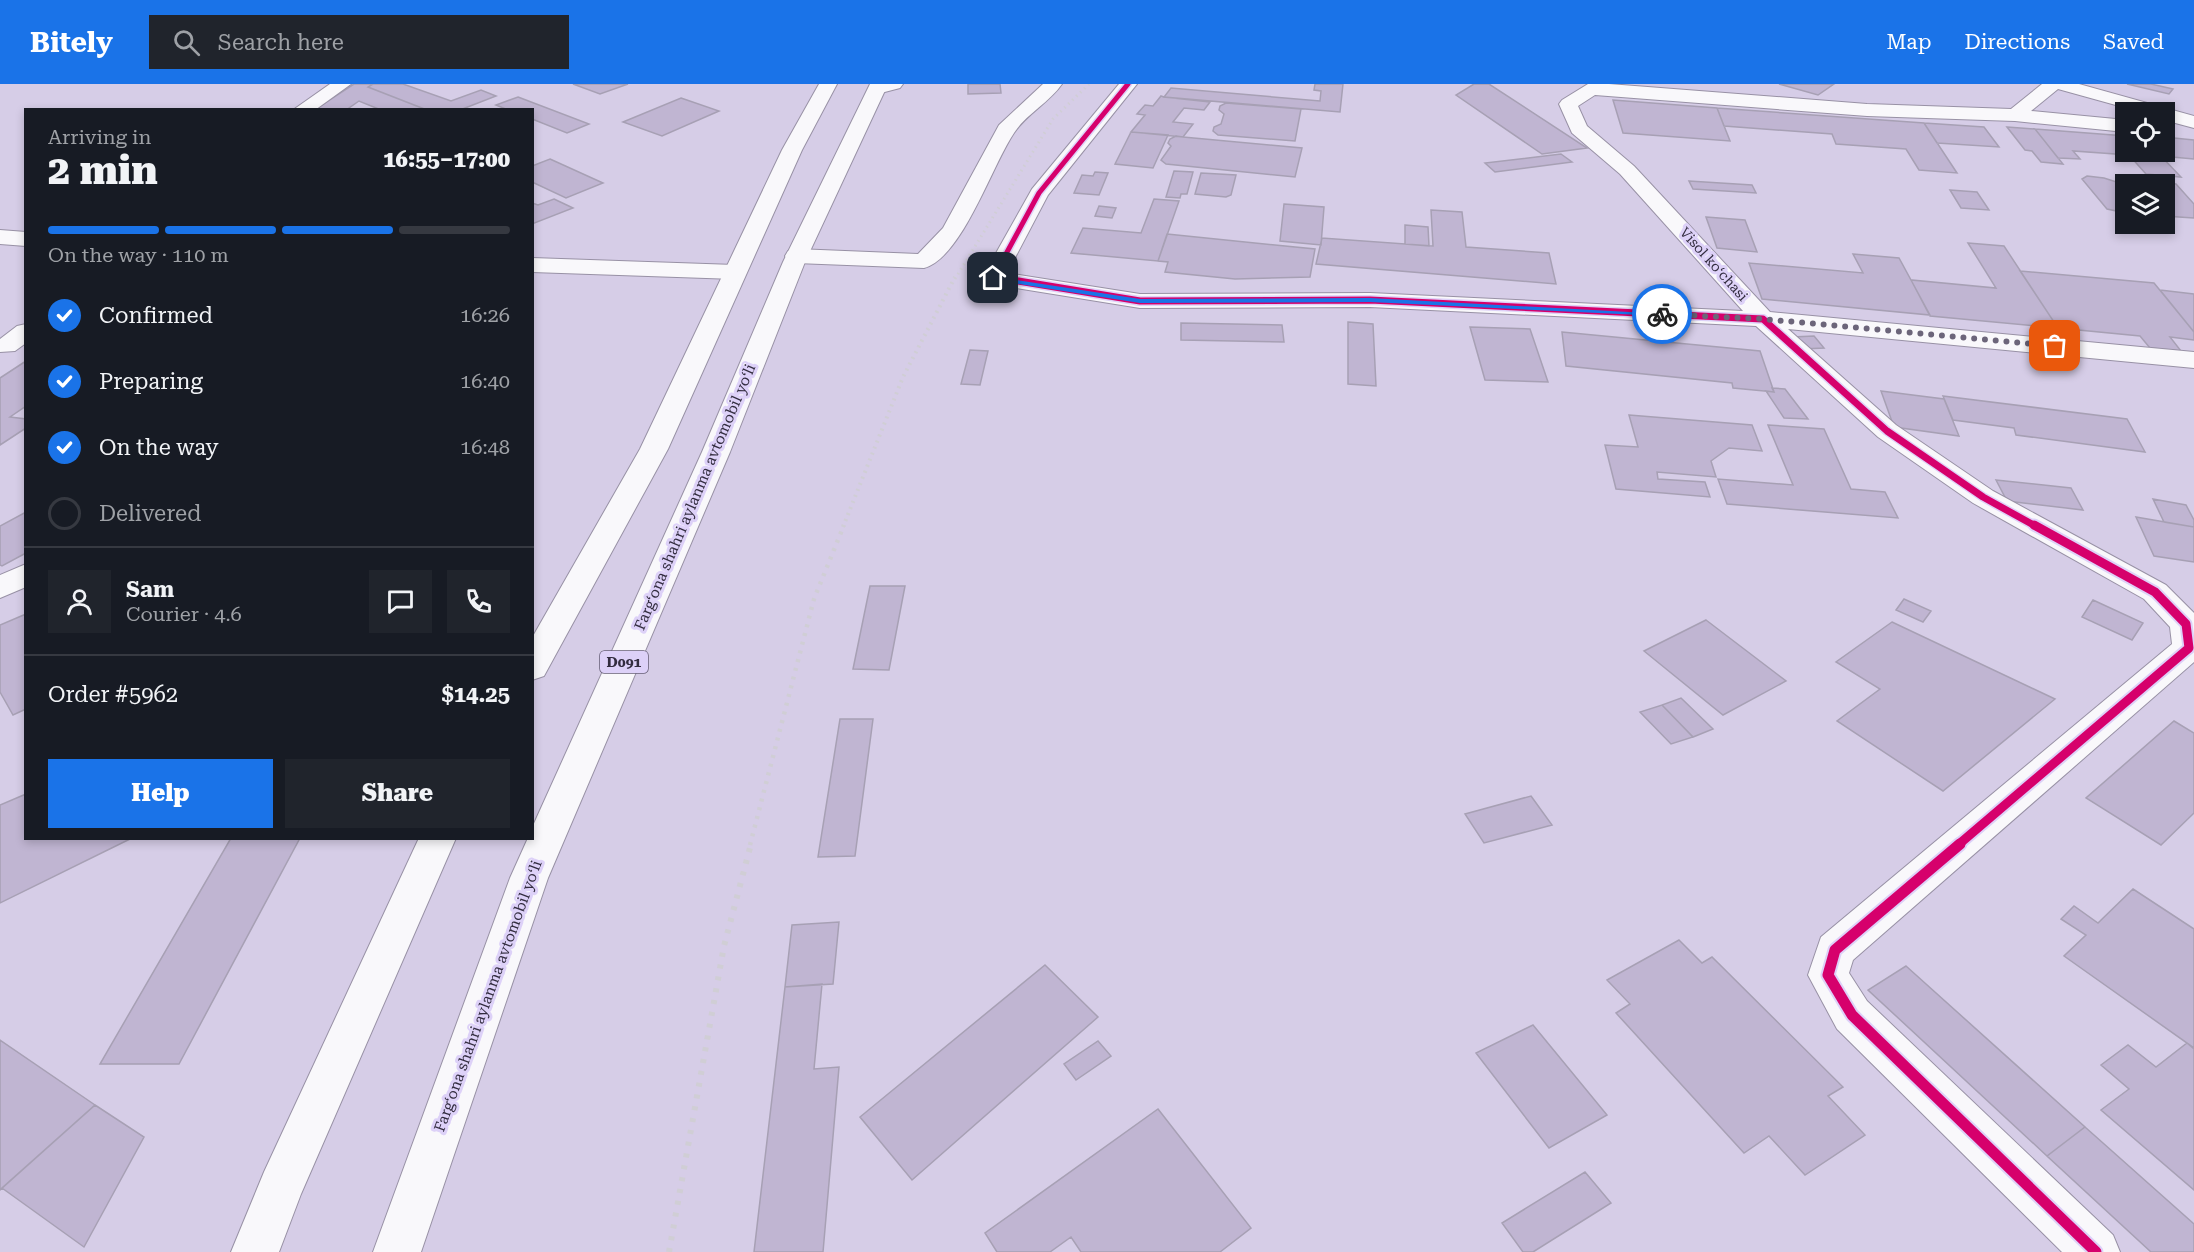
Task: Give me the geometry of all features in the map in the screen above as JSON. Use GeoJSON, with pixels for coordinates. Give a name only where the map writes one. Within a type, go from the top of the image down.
{"type":"FeatureCollection","features":[{"type":"Feature","properties":{"kind":"main road"},"geometry":{"type":"LineString","coordinates":[[305,108],[342,84]]}},
{"type":"Feature","properties":{"kind":"main road","name":"Fargʻona shahri aylanma avtomobil yoʻli"},"geometry":{"type":"LineString","coordinates":[[397,1252],[529,878],[716,452],[796,256],[820,150],[828,84]]}},
{"type":"Feature","properties":{"kind":"main road"},"geometry":{"type":"LineString","coordinates":[[796,256],[924,261],[951,231],[1006,129],[1053,84]]}},
{"type":"Feature","properties":{"kind":"main road"},"geometry":{"type":"LineString","coordinates":[[1128,84],[1040,193],[993,278],[1140,301],[1370,300],[1763,319],[2194,360]]}},
{"type":"Feature","properties":{"kind":"main road"},"geometry":{"type":"LineString","coordinates":[[2015,115],[2053,84]]}},
{"type":"Feature","properties":{"kind":"main road"},"geometry":{"type":"LineString","coordinates":[[2059,84],[2123,102]]}},
{"type":"Feature","properties":{"kind":"main road","name":"Fargʻona shahri aylanma avtomobil yoʻli"},"geometry":{"type":"LineString","coordinates":[[534,664],[654,449],[735,272],[820,150],[883,86]]}},
{"type":"Feature","properties":{"kind":"main road"},"geometry":{"type":"LineString","coordinates":[[1596,87],[1867,110],[2015,115],[2115,125]]}},
{"type":"Feature","properties":{"kind":"main road","name":"Visol koʻchasi"},"geometry":{"type":"LineString","coordinates":[[1596,87],[1569,104],[1579,129],[1627,170],[1763,319]]}},
{"type":"Feature","properties":{"kind":"main road"},"geometry":{"type":"LineString","coordinates":[[2175,117],[2194,122]]}},
{"type":"Feature","properties":{"kind":"main road"},"geometry":{"type":"LineString","coordinates":[[2175,131],[2194,132]]}},
{"type":"Feature","properties":{"kind":"main road"},"geometry":{"type":"LineString","coordinates":[[0,237],[24,239]]}},
{"type":"Feature","properties":{"kind":"main road"},"geometry":{"type":"LineString","coordinates":[[534,265],[735,272]]}},
{"type":"Feature","properties":{"kind":"main road"},"geometry":{"type":"LineString","coordinates":[[1763,319],[1887,431],[1983,497],[2155,592],[2186,624],[2189,648],[1835,950],[1828,975],[1851,1015],[2096,1252]]}},
{"type":"Feature","properties":{"kind":"main road"},"geometry":{"type":"LineString","coordinates":[[6,346],[24,332]]}},
{"type":"Feature","properties":{"kind":"main road"},"geometry":{"type":"LineString","coordinates":[[0,588],[24,575]]}},
{"type":"Feature","properties":{"kind":"main road"},"geometry":{"type":"LineString","coordinates":[[255,1252],[280,1188],[437,840]]}},
{"type":"Feature","properties":{"kind":"building"},"geometry":{"type":"Polygon","coordinates":[[[354,84],[373,84],[368,87],[422,108],[376,108],[359,101],[349,108],[317,108],[354,84]]]}},
{"type":"Feature","properties":{"kind":"building"},"geometry":{"type":"Polygon","coordinates":[[[373,84],[403,84],[451,101],[481,90],[496,96],[465,108],[422,108],[368,87],[373,84]]]}},
{"type":"Feature","properties":{"kind":"building"},"geometry":{"type":"Polygon","coordinates":[[[573,84],[628,84],[600,94],[573,84]]]}},
{"type":"Feature","properties":{"kind":"building"},"geometry":{"type":"Polygon","coordinates":[[[968,84],[1000,84],[1001,93],[968,94],[968,84]]]}},
{"type":"Feature","properties":{"kind":"building"},"geometry":{"type":"Polygon","coordinates":[[[1315,84],[1343,84],[1340,112],[1164,97],[1171,88],[1320,101],[1321,91],[1314,90],[1315,84]]]}},
{"type":"Feature","properties":{"kind":"building"},"geometry":{"type":"Polygon","coordinates":[[[1474,84],[1489,84],[1587,148],[1542,154],[1456,95],[1474,84]]]}},
{"type":"Feature","properties":{"kind":"building"},"geometry":{"type":"Polygon","coordinates":[[[1779,84],[1834,84],[1818,95],[1779,84]]]}},
{"type":"Feature","properties":{"kind":"building"},"geometry":{"type":"Polygon","coordinates":[[[2127,84],[2151,84],[2173,89],[2169,94],[2127,84]]]}},
{"type":"Feature","properties":{"kind":"building"},"geometry":{"type":"Polygon","coordinates":[[[1161,96],[1210,102],[1204,110],[1184,108],[1173,122],[1193,124],[1183,137],[1131,132],[1145,115],[1137,114],[1145,105],[1153,106],[1161,96]]]}},
{"type":"Feature","properties":{"kind":"building"},"geometry":{"type":"Polygon","coordinates":[[[518,97],[589,124],[567,133],[534,120],[534,108],[503,108],[496,105],[518,97]]]}},
{"type":"Feature","properties":{"kind":"building"},"geometry":{"type":"Polygon","coordinates":[[[681,98],[719,111],[662,136],[623,122],[681,98]]]}},
{"type":"Feature","properties":{"kind":"building"},"geometry":{"type":"Polygon","coordinates":[[[1613,100],[1717,108],[1730,141],[1623,133],[1613,100]]]}},
{"type":"Feature","properties":{"kind":"building"},"geometry":{"type":"Polygon","coordinates":[[[1226,103],[1301,109],[1295,141],[1218,135],[1213,131],[1214,127],[1221,124],[1224,114],[1219,110],[1220,106],[1226,103]]]}},
{"type":"Feature","properties":{"kind":"building"},"geometry":{"type":"Polygon","coordinates":[[[1717,108],[1924,123],[1957,173],[1919,170],[1906,149],[1836,144],[1832,134],[1724,126],[1717,108]]]}},
{"type":"Feature","properties":{"kind":"building"},"geometry":{"type":"Polygon","coordinates":[[[1924,123],[1984,127],[1999,147],[1937,143],[1924,123]]]}},
{"type":"Feature","properties":{"kind":"building"},"geometry":{"type":"Polygon","coordinates":[[[2007,127],[2035,129],[2063,164],[2041,162],[2032,151],[2025,150],[2007,127]]]}},
{"type":"Feature","properties":{"kind":"building"},"geometry":{"type":"Polygon","coordinates":[[[2035,129],[2115,135],[2115,154],[2073,151],[2080,159],[2058,158],[2035,129]]]}},
{"type":"Feature","properties":{"kind":"building"},"geometry":{"type":"Polygon","coordinates":[[[1131,132],[1168,135],[1153,168],[1115,164],[1131,132]]]}},
{"type":"Feature","properties":{"kind":"building"},"geometry":{"type":"Polygon","coordinates":[[[1176,136],[1302,148],[1295,177],[1166,164],[1161,160],[1171,146],[1168,143],[1170,139],[1176,136]]]}},
{"type":"Feature","properties":{"kind":"building"},"geometry":{"type":"Polygon","coordinates":[[[2175,138],[2194,140],[2194,159],[2175,157],[2175,138]]]}},
{"type":"Feature","properties":{"kind":"building"},"geometry":{"type":"Polygon","coordinates":[[[1561,154],[1572,162],[1495,172],[1485,163],[1561,154]]]}},
{"type":"Feature","properties":{"kind":"building"},"geometry":{"type":"Polygon","coordinates":[[[550,159],[603,183],[566,198],[534,183],[534,165],[550,159]]]}},
{"type":"Feature","properties":{"kind":"building"},"geometry":{"type":"Polygon","coordinates":[[[2135,162],[2167,162],[2181,177],[2175,176],[2175,174],[2146,174],[2135,162]]]}},
{"type":"Feature","properties":{"kind":"building"},"geometry":{"type":"Polygon","coordinates":[[[1174,171],[1193,172],[1187,194],[1181,194],[1180,198],[1166,197],[1174,171]]]}},
{"type":"Feature","properties":{"kind":"building"},"geometry":{"type":"Polygon","coordinates":[[[1095,172],[1108,173],[1099,195],[1074,193],[1082,175],[1093,176],[1095,172]]]}},
{"type":"Feature","properties":{"kind":"building"},"geometry":{"type":"Polygon","coordinates":[[[1201,173],[1236,175],[1231,195],[1226,197],[1195,194],[1201,173]]]}},
{"type":"Feature","properties":{"kind":"building"},"geometry":{"type":"Polygon","coordinates":[[[2087,176],[2115,182],[2115,211],[2107,209],[2082,179],[2087,176]]]}},
{"type":"Feature","properties":{"kind":"building"},"geometry":{"type":"Polygon","coordinates":[[[1689,181],[1752,185],[1756,193],[1693,189],[1689,181]]]}},
{"type":"Feature","properties":{"kind":"building"},"geometry":{"type":"Polygon","coordinates":[[[2175,184],[2194,204],[2194,218],[2175,217],[2175,184]]]}},
{"type":"Feature","properties":{"kind":"building"},"geometry":{"type":"Polygon","coordinates":[[[1950,190],[1977,192],[1989,210],[1961,208],[1950,190]]]}},
{"type":"Feature","properties":{"kind":"building"},"geometry":{"type":"Polygon","coordinates":[[[554,199],[573,208],[534,223],[534,204],[538,205],[554,199]]]}},
{"type":"Feature","properties":{"kind":"building"},"geometry":{"type":"Polygon","coordinates":[[[1154,199],[1179,201],[1158,261],[1071,253],[1083,228],[1141,233],[1154,199]]]}},
{"type":"Feature","properties":{"kind":"building"},"geometry":{"type":"Polygon","coordinates":[[[1284,204],[1324,207],[1321,245],[1280,241],[1284,204]]]}},
{"type":"Feature","properties":{"kind":"building"},"geometry":{"type":"Polygon","coordinates":[[[1099,206],[1116,208],[1112,218],[1095,216],[1099,206]]]}},
{"type":"Feature","properties":{"kind":"building"},"geometry":{"type":"Polygon","coordinates":[[[1431,210],[1462,212],[1466,247],[1549,253],[1556,284],[1316,264],[1322,238],[1433,246],[1431,210]]]}},
{"type":"Feature","properties":{"kind":"building"},"geometry":{"type":"Polygon","coordinates":[[[1706,217],[1745,220],[1757,252],[1717,248],[1706,217]]]}},
{"type":"Feature","properties":{"kind":"building"},"geometry":{"type":"Polygon","coordinates":[[[1405,225],[1428,227],[1429,246],[1405,244],[1405,225]]]}},
{"type":"Feature","properties":{"kind":"building"},"geometry":{"type":"Polygon","coordinates":[[[1167,234],[1315,249],[1310,277],[1235,279],[1165,272],[1168,262],[1158,261],[1167,234]]]}},
{"type":"Feature","properties":{"kind":"building"},"geometry":{"type":"Polygon","coordinates":[[[1968,243],[2004,246],[2058,328],[1930,316],[1911,280],[1996,288],[1968,243]]]}},
{"type":"Feature","properties":{"kind":"building"},"geometry":{"type":"Polygon","coordinates":[[[1853,254],[1899,258],[1930,315],[1762,299],[1749,263],[1863,273],[1853,254]]]}},
{"type":"Feature","properties":{"kind":"building"},"geometry":{"type":"Polygon","coordinates":[[[2020,271],[2154,283],[2194,332],[2194,340],[2170,337],[2181,351],[2150,348],[2140,336],[2058,328],[2020,271]]]}},
{"type":"Feature","properties":{"kind":"building"},"geometry":{"type":"Polygon","coordinates":[[[2160,290],[2194,294],[2194,332],[2160,290]]]}},
{"type":"Feature","properties":{"kind":"building"},"geometry":{"type":"Polygon","coordinates":[[[1348,322],[1373,324],[1376,386],[1348,384],[1348,322]]]}},
{"type":"Feature","properties":{"kind":"building"},"geometry":{"type":"Polygon","coordinates":[[[1181,323],[1282,325],[1284,342],[1181,340],[1181,323]]]}},
{"type":"Feature","properties":{"kind":"building"},"geometry":{"type":"Polygon","coordinates":[[[1470,327],[1530,329],[1548,382],[1485,380],[1470,327]]]}},
{"type":"Feature","properties":{"kind":"building"},"geometry":{"type":"Polygon","coordinates":[[[1562,332],[1760,351],[1774,392],[1733,388],[1732,383],[1566,366],[1562,332]]]}},
{"type":"Feature","properties":{"kind":"building"},"geometry":{"type":"Polygon","coordinates":[[[1814,336],[1824,348],[1802,349],[1793,337],[1814,336]]]}},
{"type":"Feature","properties":{"kind":"building"},"geometry":{"type":"Polygon","coordinates":[[[970,350],[988,351],[980,385],[961,384],[970,350]]]}},
{"type":"Feature","properties":{"kind":"building"},"geometry":{"type":"Polygon","coordinates":[[[24,362],[24,407],[10,417],[24,419],[24,429],[0,445],[0,378],[24,362]]]}},
{"type":"Feature","properties":{"kind":"building"},"geometry":{"type":"Polygon","coordinates":[[[1772,388],[1785,389],[1808,419],[1784,418],[1766,391],[1774,392],[1772,388]]]}},
{"type":"Feature","properties":{"kind":"building"},"geometry":{"type":"Polygon","coordinates":[[[1881,391],[1944,399],[1959,436],[1894,427],[1881,391]]]}},
{"type":"Feature","properties":{"kind":"building"},"geometry":{"type":"Polygon","coordinates":[[[1943,396],[2127,419],[2145,452],[2016,435],[2014,428],[1953,420],[1943,396]]]}},
{"type":"Feature","properties":{"kind":"building"},"geometry":{"type":"Polygon","coordinates":[[[1629,415],[1752,425],[1762,451],[1729,448],[1711,461],[1716,477],[1657,472],[1658,479],[1705,482],[1710,497],[1616,489],[1605,445],[1638,447],[1629,415]]]}},
{"type":"Feature","properties":{"kind":"building"},"geometry":{"type":"Polygon","coordinates":[[[1768,425],[1824,429],[1851,489],[1885,492],[1898,518],[1727,504],[1718,479],[1793,485],[1768,425]]]}},
{"type":"Feature","properties":{"kind":"building"},"geometry":{"type":"Polygon","coordinates":[[[1996,480],[2071,488],[2083,510],[2007,501],[1996,480]]]}},
{"type":"Feature","properties":{"kind":"building"},"geometry":{"type":"Polygon","coordinates":[[[2153,499],[2186,505],[2194,520],[2194,527],[2164,522],[2153,499]]]}},
{"type":"Feature","properties":{"kind":"building"},"geometry":{"type":"Polygon","coordinates":[[[24,513],[24,554],[2,566],[0,565],[0,526],[24,513]]]}},
{"type":"Feature","properties":{"kind":"building"},"geometry":{"type":"Polygon","coordinates":[[[2136,517],[2194,527],[2194,562],[2154,556],[2136,517]]]}},
{"type":"Feature","properties":{"kind":"building"},"geometry":{"type":"Polygon","coordinates":[[[870,586],[905,586],[889,670],[853,669],[870,586]]]}},
{"type":"Feature","properties":{"kind":"building"},"geometry":{"type":"Polygon","coordinates":[[[1904,599],[1931,611],[1923,622],[1896,610],[1904,599]]]}},
{"type":"Feature","properties":{"kind":"building"},"geometry":{"type":"Polygon","coordinates":[[[2093,600],[2143,623],[2132,640],[2082,617],[2093,600]]]}},
{"type":"Feature","properties":{"kind":"building"},"geometry":{"type":"Polygon","coordinates":[[[24,615],[24,710],[13,715],[0,692],[0,625],[24,615]]]}},
{"type":"Feature","properties":{"kind":"building"},"geometry":{"type":"Polygon","coordinates":[[[1706,620],[1786,681],[1723,715],[1644,651],[1706,620]]]}},
{"type":"Feature","properties":{"kind":"building"},"geometry":{"type":"Polygon","coordinates":[[[1892,622],[2055,699],[1943,791],[1837,721],[1880,689],[1836,662],[1892,622]]]}},
{"type":"Feature","properties":{"kind":"building"},"geometry":{"type":"Polygon","coordinates":[[[1681,698],[1713,729],[1693,737],[1662,705],[1681,698]]]}},
{"type":"Feature","properties":{"kind":"building"},"geometry":{"type":"Polygon","coordinates":[[[1662,705],[1693,737],[1671,744],[1640,712],[1662,705]]]}},
{"type":"Feature","properties":{"kind":"building"},"geometry":{"type":"Polygon","coordinates":[[[840,719],[873,719],[855,856],[818,857],[840,719]]]}},
{"type":"Feature","properties":{"kind":"building"},"geometry":{"type":"Polygon","coordinates":[[[2174,721],[2194,733],[2194,813],[2161,845],[2086,798],[2174,721]]]}},
{"type":"Feature","properties":{"kind":"building"},"geometry":{"type":"Polygon","coordinates":[[[24,795],[24,840],[128,840],[0,903],[0,805],[24,795]]]}},
{"type":"Feature","properties":{"kind":"building"},"geometry":{"type":"Polygon","coordinates":[[[1531,796],[1552,825],[1484,843],[1465,814],[1531,796]]]}},
{"type":"Feature","properties":{"kind":"building"},"geometry":{"type":"Polygon","coordinates":[[[230,840],[299,840],[179,1064],[100,1064],[230,840]]]}},
{"type":"Feature","properties":{"kind":"building"},"geometry":{"type":"Polygon","coordinates":[[[2133,889],[2194,929],[2194,1048],[2064,956],[2086,935],[2061,919],[2074,906],[2098,923],[2133,889]]]}},
{"type":"Feature","properties":{"kind":"building"},"geometry":{"type":"Polygon","coordinates":[[[839,922],[833,984],[785,987],[792,925],[839,922]]]}},
{"type":"Feature","properties":{"kind":"building"},"geometry":{"type":"Polygon","coordinates":[[[1679,940],[1702,963],[1712,957],[1843,1087],[1828,1096],[1865,1135],[1805,1175],[1769,1136],[1744,1153],[1616,1013],[1630,1004],[1607,980],[1679,940]]]}},
{"type":"Feature","properties":{"kind":"building"},"geometry":{"type":"Polygon","coordinates":[[[1045,965],[1098,1017],[912,1180],[860,1117],[1045,965]]]}},
{"type":"Feature","properties":{"kind":"building"},"geometry":{"type":"Polygon","coordinates":[[[1906,966],[2085,1127],[2047,1156],[1868,990],[1906,966]]]}},
{"type":"Feature","properties":{"kind":"building"},"geometry":{"type":"Polygon","coordinates":[[[822,984],[814,1069],[839,1067],[823,1252],[754,1252],[785,987],[822,984]]]}},
{"type":"Feature","properties":{"kind":"building"},"geometry":{"type":"Polygon","coordinates":[[[1533,1025],[1607,1115],[1549,1148],[1476,1053],[1533,1025]]]}},
{"type":"Feature","properties":{"kind":"building"},"geometry":{"type":"Polygon","coordinates":[[[0,1040],[95,1105],[0,1190],[0,1040]]]}},
{"type":"Feature","properties":{"kind":"building"},"geometry":{"type":"Polygon","coordinates":[[[1098,1041],[1111,1056],[1076,1080],[1064,1064],[1098,1041]]]}},
{"type":"Feature","properties":{"kind":"building"},"geometry":{"type":"Polygon","coordinates":[[[2187,1043],[2194,1049],[2194,1190],[2101,1110],[2129,1089],[2101,1065],[2128,1045],[2156,1067],[2187,1043]]]}},
{"type":"Feature","properties":{"kind":"building"},"geometry":{"type":"Polygon","coordinates":[[[95,1105],[144,1137],[84,1247],[2,1188],[95,1105]]]}},
{"type":"Feature","properties":{"kind":"building"},"geometry":{"type":"Polygon","coordinates":[[[1158,1109],[1251,1228],[1220,1252],[1081,1252],[1071,1237],[1050,1252],[997,1252],[985,1233],[1158,1109]]]}},
{"type":"Feature","properties":{"kind":"building"},"geometry":{"type":"Polygon","coordinates":[[[2085,1127],[2194,1224],[2194,1252],[2151,1252],[2047,1156],[2085,1127]]]}},
{"type":"Feature","properties":{"kind":"building"},"geometry":{"type":"Polygon","coordinates":[[[1585,1172],[1611,1203],[1533,1252],[1523,1252],[1502,1223],[1585,1172]]]}},
{"type":"Feature","properties":{"kind":"railway"},"geometry":{"type":"LineString","coordinates":[[955,279],[1053,119],[1089,84]]}},
{"type":"Feature","properties":{"kind":"railway"},"geometry":{"type":"LineString","coordinates":[[843,527],[903,377],[955,277]]}},
{"type":"Feature","properties":{"kind":"railway"},"geometry":{"type":"LineString","coordinates":[[750,845],[814,599],[844,525]]}},
{"type":"Feature","properties":{"kind":"railway"},"geometry":{"type":"LineString","coordinates":[[669,1252],[724,946],[751,844]]}},
{"type":"Feature","properties":{"kind":"cycle path"},"geometry":{"type":"LineString","coordinates":[[1128,84],[1039,193],[993,278],[1140,301],[1370,300],[1763,319],[1887,431],[1983,497],[2155,592],[2186,624],[2189,648],[1835,950],[1828,975],[1852,1015],[2096,1252]]}},
{"type":"Feature","properties":{"kind":"way so far"},"geometry":{"type":"LineString","coordinates":[[1662,314],[1763,319],[2055,346]]}},
{"type":"Feature","properties":{"kind":"route"},"geometry":{"type":"LineString","coordinates":[[993,278],[1140,301],[1370,300],[1662,314]]}}]}
